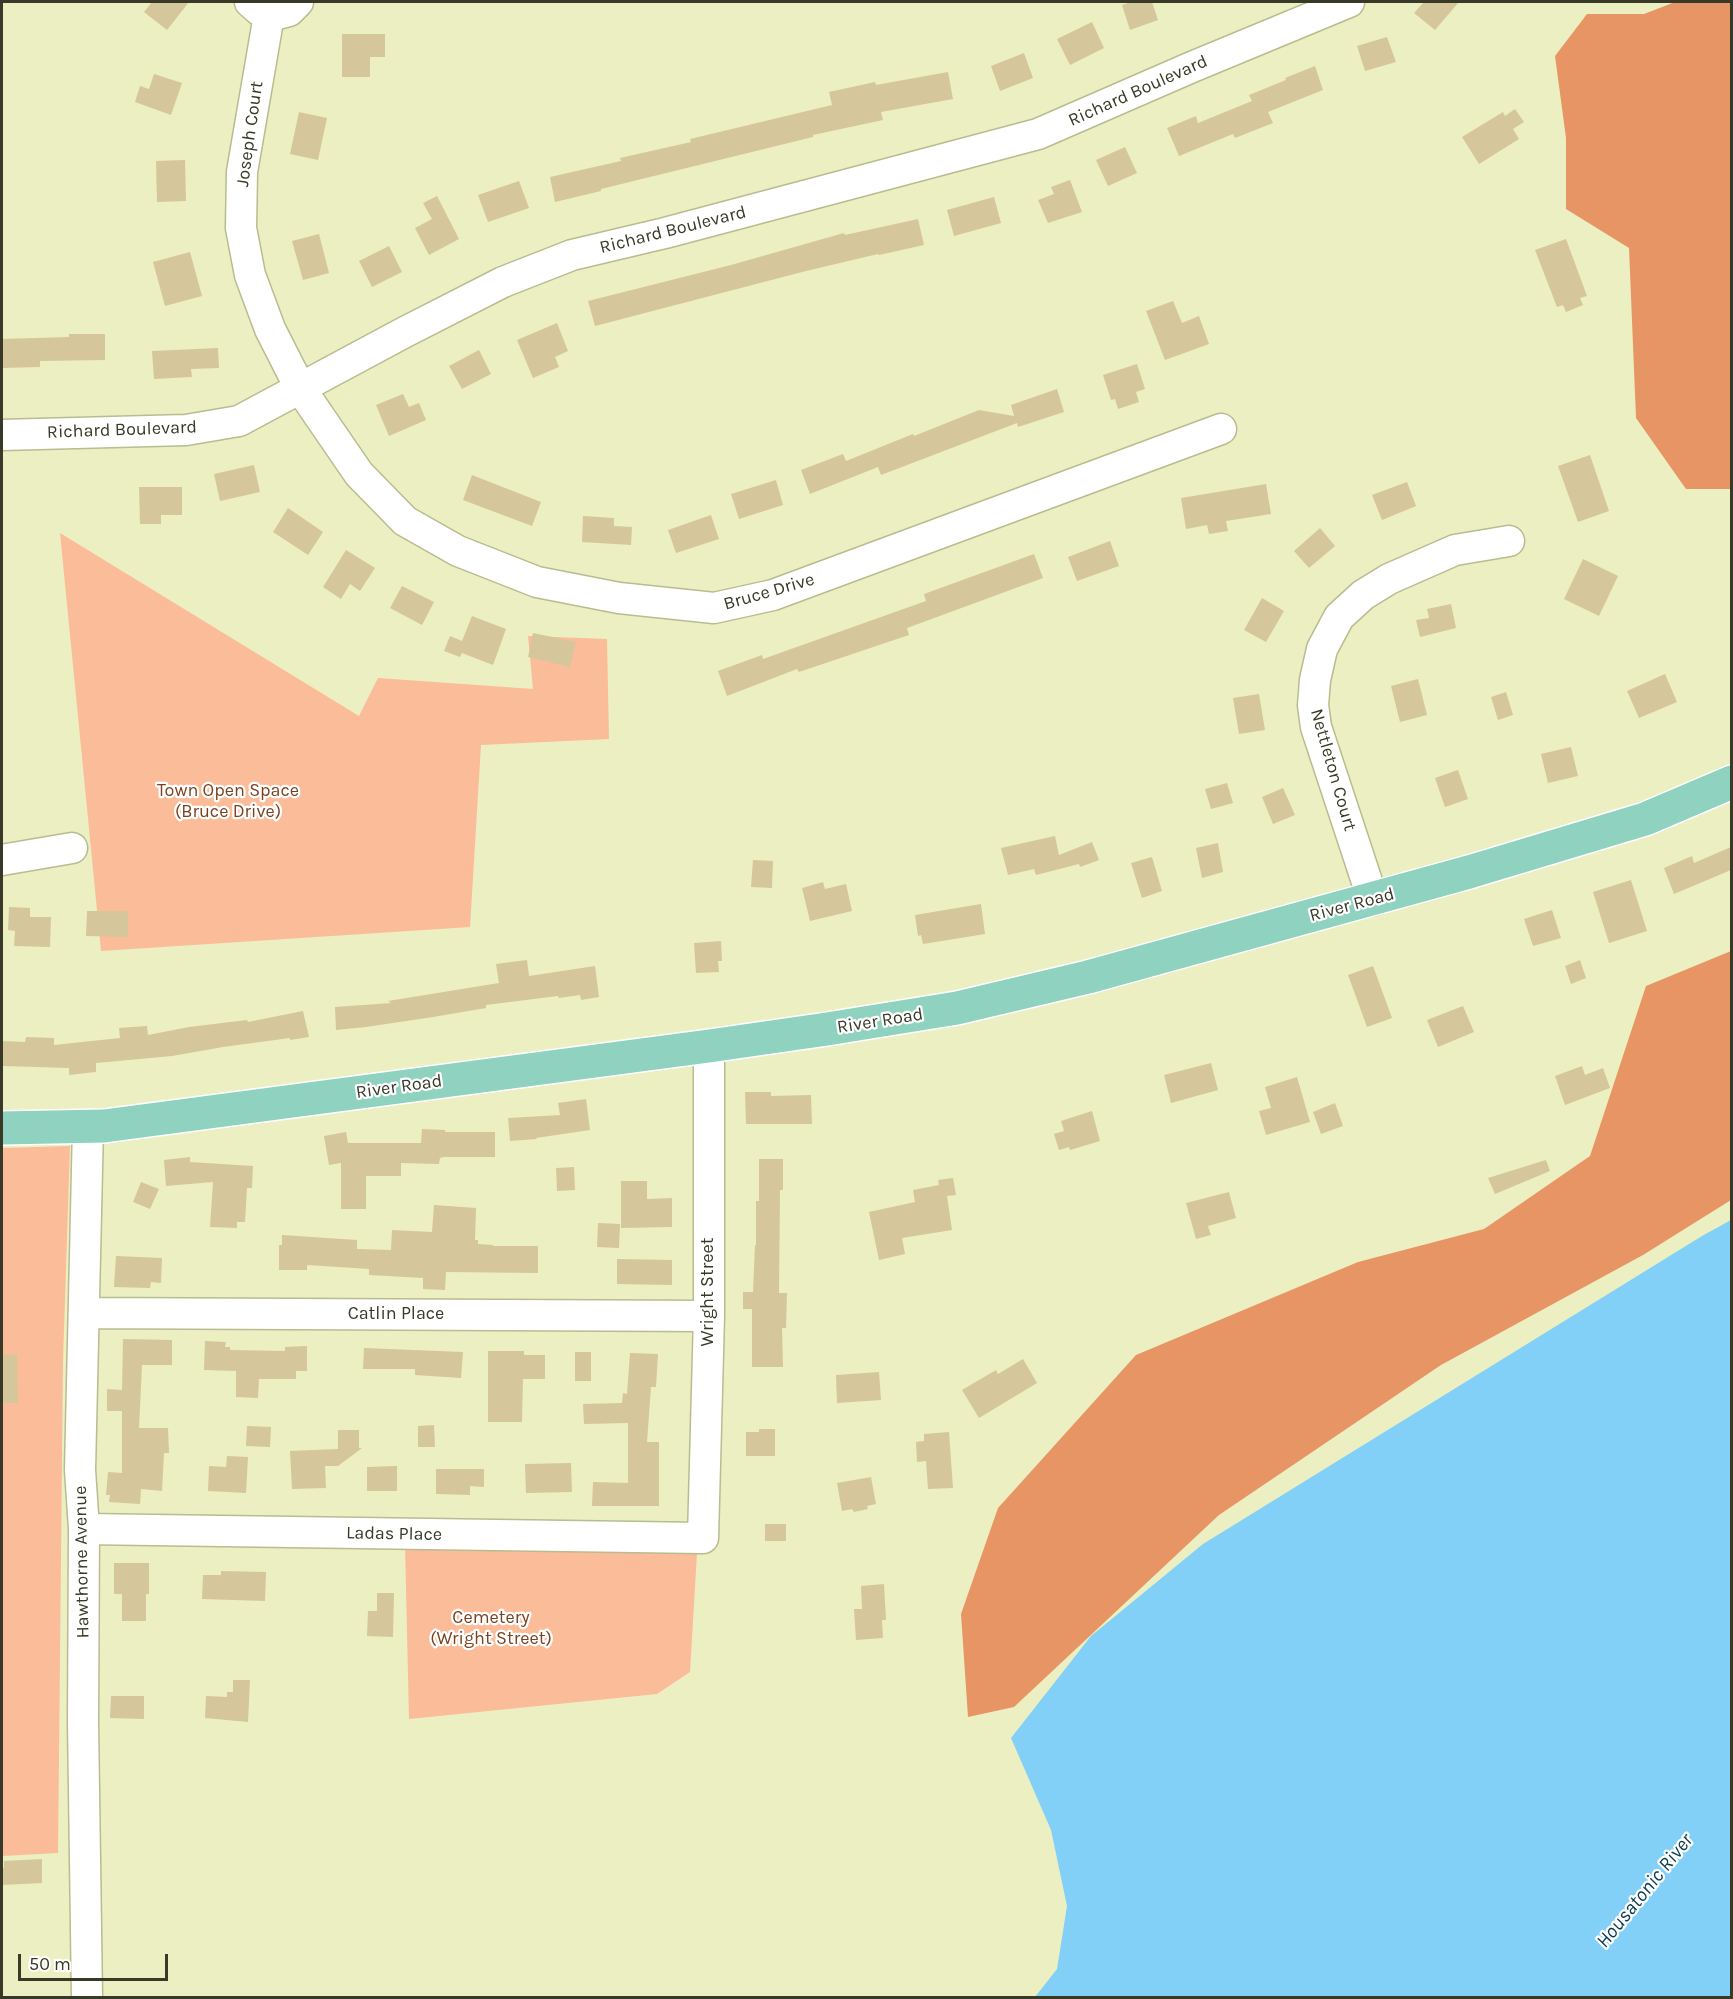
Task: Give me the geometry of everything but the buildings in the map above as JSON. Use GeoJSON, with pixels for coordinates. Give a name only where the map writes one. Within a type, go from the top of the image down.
{"type":"FeatureCollection","features":[{"type":"Feature","properties":{"kind":"main road","name":"River Road"},"geometry":{"type":"LineString","coordinates":[[2,1128],[88,1127],[709,1046],[957,1008],[1088,976],[1373,900],[1645,819],[1731,782]]}},
{"type":"Feature","properties":{"kind":"street","name":"Joseph Court"},"geometry":{"type":"LineString","coordinates":[[298,2],[284,13],[260,8],[242,172],[241,228],[250,275],[270,329],[300,388]]}},
{"type":"Feature","properties":{"kind":"street","name":"Richard Boulevard"},"geometry":{"type":"LineString","coordinates":[[2,435],[186,430],[239,422],[503,282],[573,255],[665,233],[1038,134],[1348,2]]}},
{"type":"Feature","properties":{"kind":"street","name":"Bruce Drive"},"geometry":{"type":"LineString","coordinates":[[300,388],[359,474],[405,521],[458,551],[537,582],[619,598],[714,608],[773,595],[1221,429]]}},
{"type":"Feature","properties":{"kind":"street","name":"Nettleton Court"},"geometry":{"type":"LineString","coordinates":[[1373,900],[1316,727],[1312,705],[1314,680],[1322,649],[1340,616],[1363,595],[1389,579],[1455,550],[1509,541]]}},
{"type":"Feature","properties":{"kind":"street"},"geometry":{"type":"LineString","coordinates":[[2,860],[72,848]]}},
{"type":"Feature","properties":{"kind":"street","name":"Wright Street"},"geometry":{"type":"LineString","coordinates":[[704,1538],[709,1316],[709,1046]]}},
{"type":"Feature","properties":{"kind":"street","name":"Hawthorne Avenue"},"geometry":{"type":"LineString","coordinates":[[87,1998],[83,1722],[84,1529],[80,1470],[88,1127]]}},
{"type":"Feature","properties":{"kind":"street","name":"Catlin Place"},"geometry":{"type":"LineString","coordinates":[[84,1313],[709,1316]]}},
{"type":"Feature","properties":{"kind":"street","name":"Ladas Place"},"geometry":{"type":"LineString","coordinates":[[84,1529],[704,1538]]}},
{"type":"Feature","properties":{"kind":"green space","name":"Town Open Space (Bruce Drive)"},"geometry":{"type":"Polygon","coordinates":[[[60,533],[359,716],[378,678],[533,689],[528,636],[607,639],[609,739],[481,745],[470,927],[101,951],[60,533]]]}},
{"type":"Feature","properties":{"kind":"green space"},"geometry":{"type":"Polygon","coordinates":[[[70,1146],[63,1361],[58,1853],[2,1856],[2,1148],[70,1146]]]}},
{"type":"Feature","properties":{"kind":"green space","name":"Cemetery (Wright Street)"},"geometry":{"type":"Polygon","coordinates":[[[405,1544],[697,1553],[690,1672],[657,1694],[409,1719],[405,1544]]]}},
{"type":"Feature","properties":{"kind":"shaded area"},"geometry":{"type":"Polygon","coordinates":[[[1675,2],[1731,2],[1731,489],[1686,489],[1636,418],[1629,248],[1566,209],[1566,138],[1555,56],[1587,14],[1644,14],[1675,2]]]}},
{"type":"Feature","properties":{"kind":"shaded area"},"geometry":{"type":"Polygon","coordinates":[[[1731,951],[1731,1200],[1643,1255],[1441,1365],[1219,1515],[1014,1707],[968,1717],[961,1614],[998,1508],[1136,1355],[1358,1262],[1484,1229],[1590,1156],[1646,986],[1731,951]]]}},
{"type":"Feature","properties":{"kind":"water","name":"Housatonic River"},"geometry":{"type":"Polygon","coordinates":[[[1731,1220],[1731,1997],[1035,1997],[1057,1969],[1067,1906],[1051,1830],[1011,1738],[1091,1636],[1203,1544],[1731,1220]]]}}]}
